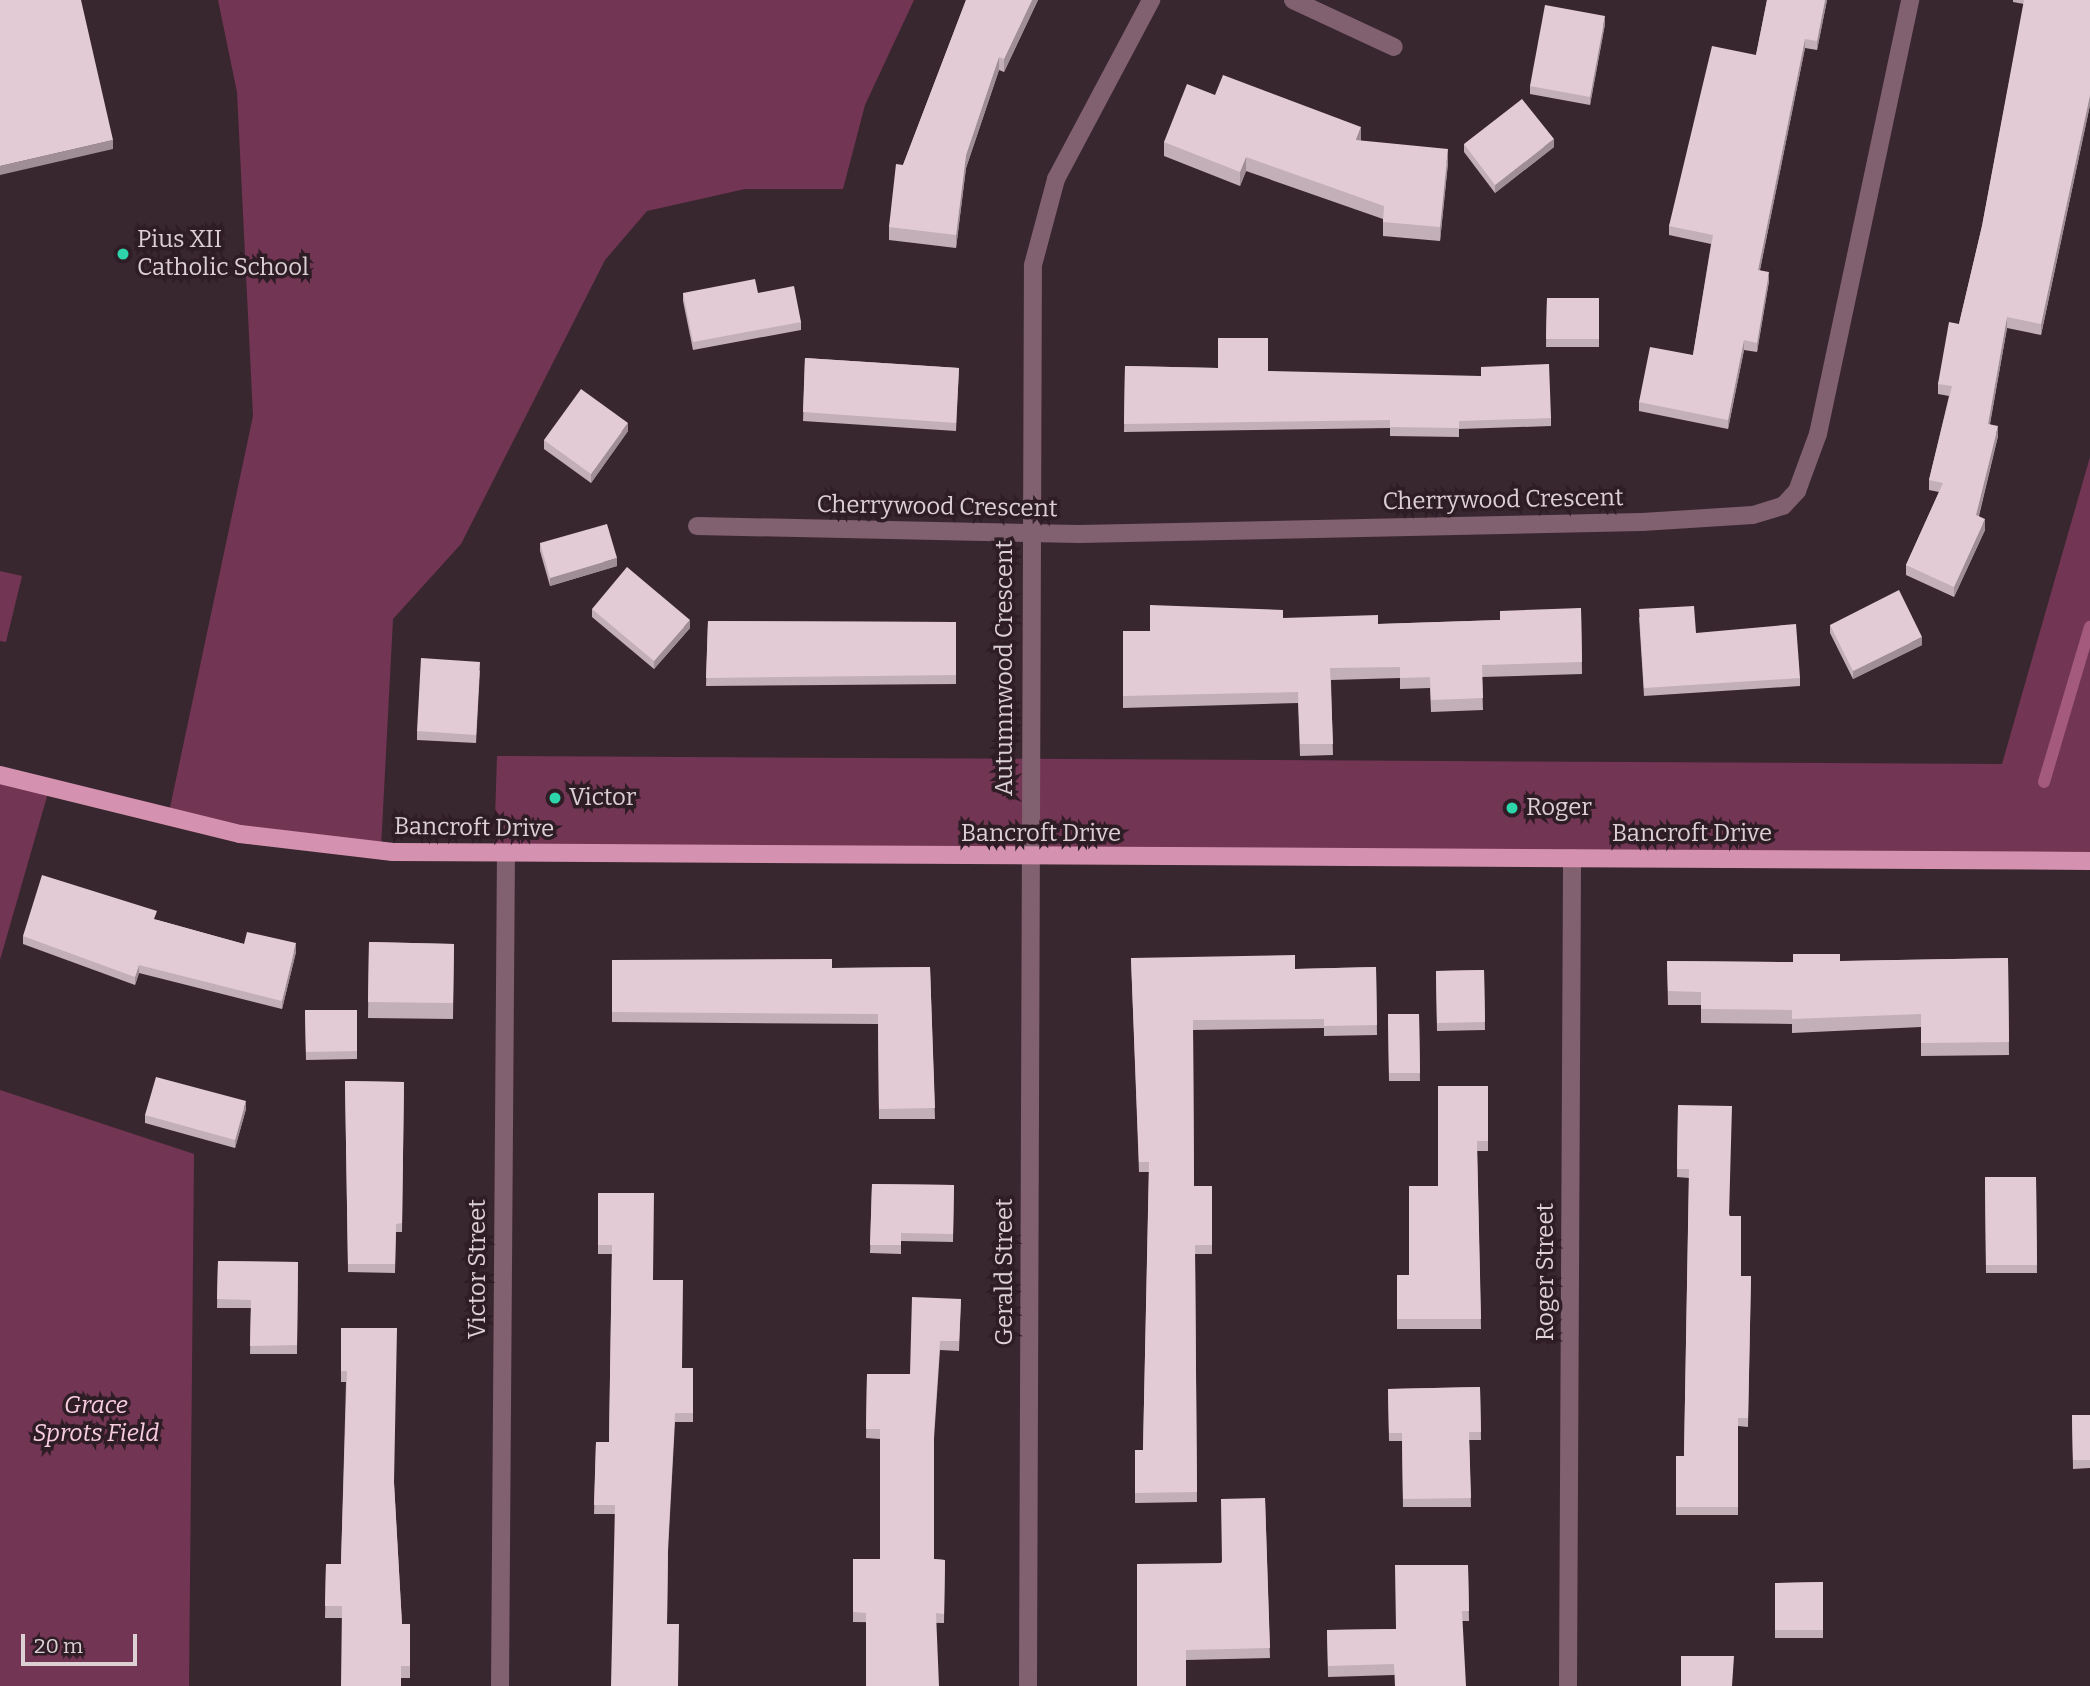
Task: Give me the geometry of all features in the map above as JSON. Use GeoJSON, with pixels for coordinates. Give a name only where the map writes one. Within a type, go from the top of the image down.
{"type":"FeatureCollection","features":[{"type":"Feature","properties":{"kind":"main road","name":"Bancroft Drive"},"geometry":{"type":"LineString","coordinates":[[0,775],[240,834],[393,852],[1032,858],[2090,861]]}},
{"type":"Feature","properties":{"kind":"street","name":"Autumnwood Crescent"},"geometry":{"type":"LineString","coordinates":[[1032,858],[1030,314],[1041,217],[1080,127],[1151,0]]}},
{"type":"Feature","properties":{"kind":"street"},"geometry":{"type":"LineString","coordinates":[[1293,0],[1394,47]]}},
{"type":"Feature","properties":{"kind":"street","name":"Cherrywood Crescent"},"geometry":{"type":"LineString","coordinates":[[697,526],[1029,535],[1642,522],[1753,515],[1783,506],[1797,491],[1818,434],[1910,0]]}},
{"type":"Feature","properties":{"kind":"street","name":"Victor Street"},"geometry":{"type":"LineString","coordinates":[[500,1686],[506,853]]}},
{"type":"Feature","properties":{"kind":"street","name":"Gerald Street"},"geometry":{"type":"LineString","coordinates":[[1028,1686],[1032,858]]}},
{"type":"Feature","properties":{"kind":"street","name":"Roger Street"},"geometry":{"type":"LineString","coordinates":[[1568,1686],[1573,858]]}},
{"type":"Feature","properties":{"kind":"green space"},"geometry":{"type":"Polygon","coordinates":[[[218,0],[914,0],[865,105],[843,189],[745,189],[647,211],[605,260],[461,544],[393,619],[381,848],[168,817],[253,416],[237,92],[218,0]]]}},
{"type":"Feature","properties":{"kind":"green space"},"geometry":{"type":"Polygon","coordinates":[[[2090,457],[2090,857],[494,849],[497,756],[2002,764],[2090,457]]]}},
{"type":"Feature","properties":{"kind":"green space"},"geometry":{"type":"Polygon","coordinates":[[[0,571],[22,576],[6,642],[0,641],[0,571]]]}},
{"type":"Feature","properties":{"kind":"green space"},"geometry":{"type":"Polygon","coordinates":[[[0,772],[50,786],[0,960],[0,772]]]}},
{"type":"Feature","properties":{"kind":"green space","name":"Grace Sprots Field"},"geometry":{"type":"Polygon","coordinates":[[[0,1090],[194,1154],[189,1686],[0,1686],[0,1090]]]}},
{"type":"Feature","properties":{"kind":"building"},"geometry":{"type":"Polygon","coordinates":[[[0,0],[81,0],[113,140],[0,166],[0,0]]]}},
{"type":"Feature","properties":{"kind":"building"},"geometry":{"type":"Polygon","coordinates":[[[966,0],[1032,0],[1004,59],[999,57],[966,155],[956,235],[889,227],[896,164],[903,165],[966,0]]]}},
{"type":"Feature","properties":{"kind":"building"},"geometry":{"type":"Polygon","coordinates":[[[1767,0],[1825,0],[1817,41],[1805,39],[1758,270],[1769,272],[1757,343],[1744,340],[1728,420],[1639,402],[1650,347],[1693,355],[1713,235],[1669,226],[1712,46],[1756,55],[1767,0]]]}},
{"type":"Feature","properties":{"kind":"building"},"geometry":{"type":"Polygon","coordinates":[[[2024,0],[2090,0],[2090,95],[2041,324],[2007,317],[1988,424],[1998,426],[1976,515],[1985,519],[1954,587],[1906,565],[1943,483],[1929,480],[1952,386],[1938,384],[1949,322],[1959,324],[1982,226],[2024,0]]]}},
{"type":"Feature","properties":{"kind":"building"},"geometry":{"type":"Polygon","coordinates":[[[1545,5],[1605,16],[1590,97],[1530,86],[1545,5]]]}},
{"type":"Feature","properties":{"kind":"building"},"geometry":{"type":"Polygon","coordinates":[[[1223,75],[1361,127],[1356,140],[1448,149],[1440,227],[1383,222],[1384,206],[1246,157],[1240,172],[1164,142],[1187,84],[1215,95],[1223,75]]]}},
{"type":"Feature","properties":{"kind":"building"},"geometry":{"type":"Polygon","coordinates":[[[1522,99],[1554,139],[1495,185],[1464,144],[1522,99]]]}},
{"type":"Feature","properties":{"kind":"building"},"geometry":{"type":"Polygon","coordinates":[[[755,279],[758,293],[794,286],[801,322],[693,342],[683,293],[755,279]]]}},
{"type":"Feature","properties":{"kind":"building"},"geometry":{"type":"Polygon","coordinates":[[[1547,298],[1599,298],[1599,339],[1546,339],[1547,298]]]}},
{"type":"Feature","properties":{"kind":"building"},"geometry":{"type":"Polygon","coordinates":[[[1218,338],[1268,338],[1268,371],[1481,376],[1481,367],[1549,364],[1551,418],[1459,421],[1459,428],[1390,427],[1390,420],[1124,424],[1125,366],[1218,368],[1218,338]]]}},
{"type":"Feature","properties":{"kind":"building"},"geometry":{"type":"Polygon","coordinates":[[[805,358],[959,368],[956,423],[803,412],[805,358]]]}},
{"type":"Feature","properties":{"kind":"building"},"geometry":{"type":"Polygon","coordinates":[[[581,389],[628,423],[591,474],[544,440],[581,389]]]}},
{"type":"Feature","properties":{"kind":"building"},"geometry":{"type":"Polygon","coordinates":[[[607,524],[617,558],[550,578],[540,543],[607,524]]]}},
{"type":"Feature","properties":{"kind":"building"},"geometry":{"type":"Polygon","coordinates":[[[627,567],[690,620],[654,661],[592,609],[627,567]]]}},
{"type":"Feature","properties":{"kind":"building"},"geometry":{"type":"Polygon","coordinates":[[[1899,590],[1922,637],[1853,671],[1830,625],[1899,590]]]}},
{"type":"Feature","properties":{"kind":"building"},"geometry":{"type":"Polygon","coordinates":[[[1150,605],[1283,610],[1283,618],[1378,615],[1378,624],[1500,620],[1500,611],[1581,608],[1582,662],[1482,665],[1483,698],[1431,700],[1430,677],[1400,678],[1400,667],[1330,668],[1333,744],[1300,744],[1298,692],[1123,696],[1123,631],[1150,631],[1150,605]]]}},
{"type":"Feature","properties":{"kind":"building"},"geometry":{"type":"Polygon","coordinates":[[[1694,606],[1696,633],[1796,624],[1800,678],[1644,688],[1639,609],[1694,606]]]}},
{"type":"Feature","properties":{"kind":"building"},"geometry":{"type":"Polygon","coordinates":[[[708,621],[956,622],[956,675],[706,678],[708,621]]]}},
{"type":"Feature","properties":{"kind":"building"},"geometry":{"type":"Polygon","coordinates":[[[421,658],[480,662],[476,735],[417,731],[421,658]]]}},
{"type":"Feature","properties":{"kind":"building"},"geometry":{"type":"Polygon","coordinates":[[[42,875],[157,911],[154,919],[244,944],[247,932],[296,943],[282,1001],[139,965],[135,977],[23,936],[42,875]]]}},
{"type":"Feature","properties":{"kind":"building"},"geometry":{"type":"Polygon","coordinates":[[[369,942],[454,944],[453,1003],[368,1002],[369,942]]]}},
{"type":"Feature","properties":{"kind":"building"},"geometry":{"type":"Polygon","coordinates":[[[1793,954],[1840,954],[1840,961],[2008,958],[2009,1042],[1921,1043],[1921,1014],[1792,1019],[1792,1010],[1701,1009],[1701,992],[1668,991],[1667,961],[1793,962],[1793,954]]]}},
{"type":"Feature","properties":{"kind":"building"},"geometry":{"type":"Polygon","coordinates":[[[1295,955],[1295,969],[1376,967],[1377,1025],[1324,1026],[1324,1019],[1193,1020],[1194,1186],[1212,1186],[1212,1245],[1195,1245],[1197,1492],[1135,1493],[1135,1450],[1143,1450],[1149,1162],[1139,1162],[1131,958],[1295,955]]]}},
{"type":"Feature","properties":{"kind":"building"},"geometry":{"type":"Polygon","coordinates":[[[832,959],[832,968],[930,967],[935,1108],[879,1109],[878,1014],[612,1012],[612,960],[832,959]]]}},
{"type":"Feature","properties":{"kind":"building"},"geometry":{"type":"Polygon","coordinates":[[[1484,970],[1485,1022],[1437,1023],[1436,971],[1484,970]]]}},
{"type":"Feature","properties":{"kind":"building"},"geometry":{"type":"Polygon","coordinates":[[[305,1010],[357,1010],[357,1051],[306,1052],[305,1010]]]}},
{"type":"Feature","properties":{"kind":"building"},"geometry":{"type":"Polygon","coordinates":[[[1388,1014],[1419,1014],[1420,1073],[1389,1073],[1388,1014]]]}},
{"type":"Feature","properties":{"kind":"building"},"geometry":{"type":"Polygon","coordinates":[[[156,1077],[246,1101],[235,1140],[145,1115],[156,1077]]]}},
{"type":"Feature","properties":{"kind":"building"},"geometry":{"type":"Polygon","coordinates":[[[345,1081],[404,1082],[402,1223],[396,1224],[395,1264],[348,1264],[345,1081]]]}},
{"type":"Feature","properties":{"kind":"building"},"geometry":{"type":"Polygon","coordinates":[[[1438,1086],[1488,1086],[1488,1141],[1477,1141],[1481,1319],[1397,1319],[1397,1275],[1409,1275],[1409,1186],[1438,1186],[1438,1086]]]}},
{"type":"Feature","properties":{"kind":"building"},"geometry":{"type":"Polygon","coordinates":[[[1678,1105],[1732,1106],[1729,1216],[1741,1216],[1741,1276],[1751,1276],[1748,1418],[1738,1418],[1738,1507],[1676,1507],[1676,1456],[1684,1456],[1689,1169],[1677,1169],[1678,1105]]]}},
{"type":"Feature","properties":{"kind":"building"},"geometry":{"type":"Polygon","coordinates":[[[1985,1177],[2036,1177],[2037,1265],[1986,1265],[1985,1177]]]}},
{"type":"Feature","properties":{"kind":"building"},"geometry":{"type":"Polygon","coordinates":[[[872,1184],[954,1185],[953,1234],[901,1233],[901,1245],[870,1245],[872,1184]]]}},
{"type":"Feature","properties":{"kind":"building"},"geometry":{"type":"Polygon","coordinates":[[[598,1193],[654,1193],[653,1280],[683,1280],[682,1368],[693,1368],[693,1413],[675,1413],[667,1624],[679,1624],[678,1686],[611,1686],[615,1505],[594,1505],[596,1442],[609,1442],[612,1245],[598,1245],[598,1193]]]}},
{"type":"Feature","properties":{"kind":"building"},"geometry":{"type":"Polygon","coordinates":[[[218,1261],[298,1262],[297,1345],[250,1346],[251,1300],[217,1299],[218,1261]]]}},
{"type":"Feature","properties":{"kind":"building"},"geometry":{"type":"Polygon","coordinates":[[[912,1297],[961,1299],[959,1341],[940,1341],[934,1430],[934,1559],[945,1560],[944,1614],[936,1613],[939,1686],[866,1686],[866,1613],[853,1612],[853,1559],[880,1559],[880,1429],[866,1429],[867,1374],[910,1374],[912,1297]]]}},
{"type":"Feature","properties":{"kind":"building"},"geometry":{"type":"Polygon","coordinates":[[[341,1328],[397,1328],[394,1482],[402,1624],[410,1624],[410,1666],[401,1666],[401,1686],[341,1686],[342,1606],[325,1606],[326,1564],[341,1564],[347,1371],[341,1371],[341,1328]]]}},
{"type":"Feature","properties":{"kind":"building"},"geometry":{"type":"Polygon","coordinates":[[[1480,1387],[1481,1432],[1469,1432],[1471,1498],[1403,1499],[1402,1433],[1389,1433],[1388,1389],[1480,1387]]]}},
{"type":"Feature","properties":{"kind":"building"},"geometry":{"type":"Polygon","coordinates":[[[2072,1415],[2090,1415],[2090,1460],[2073,1460],[2072,1415]]]}},
{"type":"Feature","properties":{"kind":"building"},"geometry":{"type":"Polygon","coordinates":[[[1265,1498],[1270,1648],[1186,1650],[1186,1686],[1137,1686],[1137,1564],[1222,1563],[1221,1499],[1265,1498]]]}},
{"type":"Feature","properties":{"kind":"building"},"geometry":{"type":"Polygon","coordinates":[[[1395,1565],[1468,1565],[1469,1611],[1462,1611],[1466,1686],[1395,1686],[1394,1664],[1328,1666],[1327,1630],[1396,1629],[1395,1565]]]}},
{"type":"Feature","properties":{"kind":"building"},"geometry":{"type":"Polygon","coordinates":[[[1823,1582],[1823,1630],[1775,1630],[1775,1583],[1823,1582]]]}},
{"type":"Feature","properties":{"kind":"building"},"geometry":{"type":"Polygon","coordinates":[[[1681,1656],[1734,1656],[1732,1686],[1681,1686],[1681,1656]]]}},
{"type":"Feature","properties":{"kind":"waterway"},"geometry":{"type":"LineString","coordinates":[[2044,782],[2090,627]]}},
{"type":"Feature","properties":{"kind":"place","name":"Pius XII Catholic School"},"geometry":{"type":"Point","coordinates":[123,254]}},
{"type":"Feature","properties":{"kind":"place","name":"Victor"},"geometry":{"type":"Point","coordinates":[555,798]}},
{"type":"Feature","properties":{"kind":"place","name":"Roger"},"geometry":{"type":"Point","coordinates":[1512,808]}}]}
